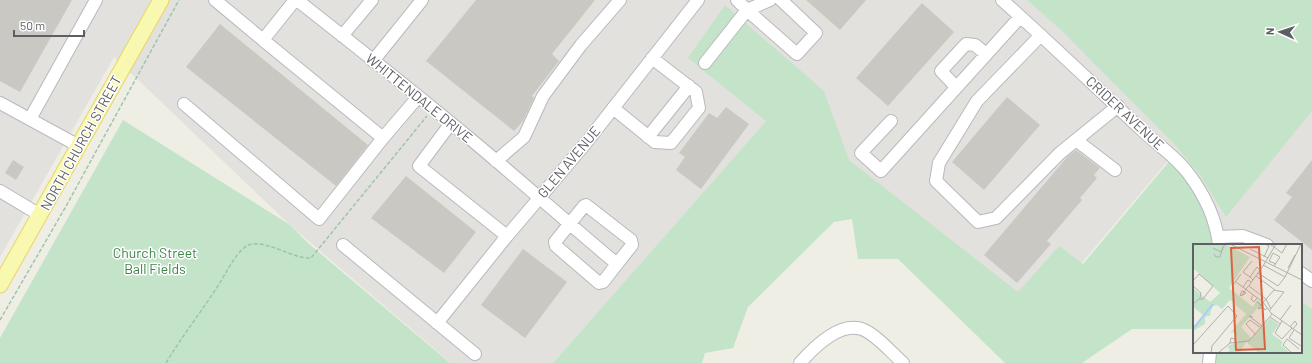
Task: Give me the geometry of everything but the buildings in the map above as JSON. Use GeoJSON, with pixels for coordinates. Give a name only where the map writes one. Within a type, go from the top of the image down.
{"type":"FeatureCollection","features":[{"type":"Feature","properties":{"kind":"main road","name":"NORTH CHURCH STREET"},"geometry":{"type":"LineString","coordinates":[[0,285],[161,0]]}},
{"type":"Feature","properties":{"kind":"street"},"geometry":{"type":"LineString","coordinates":[[30,119],[96,0]]}},
{"type":"Feature","properties":{"kind":"street"},"geometry":{"type":"LineString","coordinates":[[216,0],[383,138]]}},
{"type":"Feature","properties":{"kind":"street"},"geometry":{"type":"LineString","coordinates":[[263,40],[296,0]]}},
{"type":"Feature","properties":{"kind":"street","name":"WHITTENDALE DRIVE"},"geometry":{"type":"LineString","coordinates":[[296,0],[451,123],[617,264]]}},
{"type":"Feature","properties":{"kind":"street"},"geometry":{"type":"LineString","coordinates":[[342,36],[372,0]]}},
{"type":"Feature","properties":{"kind":"street"},"geometry":{"type":"LineString","coordinates":[[373,61],[422,0]]}},
{"type":"Feature","properties":{"kind":"street"},"geometry":{"type":"LineString","coordinates":[[496,161],[524,137],[543,96],[581,45],[620,0]]}},
{"type":"Feature","properties":{"kind":"street","name":"GLEN AVENUE"},"geometry":{"type":"LineString","coordinates":[[437,323],[613,108],[698,0]]}},
{"type":"Feature","properties":{"kind":"street"},"geometry":{"type":"LineString","coordinates":[[737,0],[797,54],[816,33],[781,0]]}},
{"type":"Feature","properties":{"kind":"street"},"geometry":{"type":"LineString","coordinates":[[705,63],[747,10],[770,0]]}},
{"type":"Feature","properties":{"kind":"street","name":"CRIDER AVENUE"},"geometry":{"type":"LineString","coordinates":[[1002,0],[1188,172],[1202,194],[1219,241]]}},
{"type":"Feature","properties":{"kind":"street"},"geometry":{"type":"LineString","coordinates":[[891,121],[862,153],[882,172],[956,87],[1020,17]]}},
{"type":"Feature","properties":{"kind":"street"},"geometry":{"type":"LineString","coordinates":[[1040,35],[978,101],[939,163],[936,181],[978,222],[996,218],[1060,153],[1118,106]]}},
{"type":"Feature","properties":{"kind":"street"},"geometry":{"type":"LineString","coordinates":[[956,87],[941,71],[966,44],[975,45],[986,54]]}},
{"type":"Feature","properties":{"kind":"street"},"geometry":{"type":"LineString","coordinates":[[613,108],[655,142],[671,143],[690,120],[699,108],[696,92],[652,58]]}},
{"type":"Feature","properties":{"kind":"street"},"geometry":{"type":"LineString","coordinates":[[648,137],[689,86]]}},
{"type":"Feature","properties":{"kind":"street"},"geometry":{"type":"LineString","coordinates":[[184,104],[319,219],[383,138],[418,97]]}},
{"type":"Feature","properties":{"kind":"street"},"geometry":{"type":"LineString","coordinates":[[0,103],[79,146]]}},
{"type":"Feature","properties":{"kind":"street"},"geometry":{"type":"LineString","coordinates":[[451,123],[419,166],[507,236]]}},
{"type":"Feature","properties":{"kind":"street"},"geometry":{"type":"LineString","coordinates":[[1076,140],[1115,170]]}},
{"type":"Feature","properties":{"kind":"street"},"geometry":{"type":"LineString","coordinates":[[0,191],[40,215]]}},
{"type":"Feature","properties":{"kind":"street"},"geometry":{"type":"LineString","coordinates":[[586,205],[631,240],[632,244],[617,264],[603,282],[599,283],[556,246],[555,242],[586,205]]}},
{"type":"Feature","properties":{"kind":"street"},"geometry":{"type":"LineString","coordinates":[[1219,241],[1243,236],[1264,244]]}},
{"type":"Feature","properties":{"kind":"street"},"geometry":{"type":"LineString","coordinates":[[343,245],[475,354]]}},
{"type":"Feature","properties":{"kind":"street"},"geometry":{"type":"LineString","coordinates":[[1302,274],[1312,281]]}},
{"type":"Feature","properties":{"kind":"street"},"geometry":{"type":"LineString","coordinates":[[800,363],[830,336],[851,328],[868,332],[903,363]]}},
{"type":"Feature","properties":{"kind":"street"},"geometry":{"type":"LineString","coordinates":[[1209,363],[1210,353]]}},
{"type":"Feature","properties":{"kind":"path"},"geometry":{"type":"LineString","coordinates":[[0,320],[180,0]]}},
{"type":"Feature","properties":{"kind":"path"},"geometry":{"type":"LineString","coordinates":[[166,363],[178,342],[218,287],[240,251],[248,245],[268,246],[305,258],[311,258],[433,109]]}},
{"type":"Feature","properties":{"kind":"shaded area"},"geometry":{"type":"Polygon","coordinates":[[[0,0],[1312,0],[1312,335],[1302,346],[1302,244],[1216,244],[1172,156],[1035,318],[766,121],[553,363],[451,363],[290,225],[114,57],[0,257],[0,0]]]}},
{"type":"Feature","properties":{"kind":"green space"},"geometry":{"type":"Polygon","coordinates":[[[1027,0],[1312,0],[1312,111],[1226,217],[1200,175],[1176,146],[1061,30],[1027,0]]]}},
{"type":"Feature","properties":{"kind":"green space"},"geometry":{"type":"Polygon","coordinates":[[[725,5],[824,91],[849,160],[1018,292],[1059,246],[1083,264],[1172,158],[1214,222],[1217,239],[1224,244],[1193,244],[1193,329],[1132,329],[1082,363],[1005,363],[898,259],[858,259],[852,219],[834,222],[748,307],[733,348],[705,353],[702,363],[553,363],[766,121],[688,58],[725,5]]]}},
{"type":"Feature","properties":{"kind":"green space","name":"Church Street Ball Fields"},"geometry":{"type":"Polygon","coordinates":[[[123,120],[290,225],[308,243],[450,363],[0,363],[0,338],[123,120]]]}},
{"type":"Feature","properties":{"kind":"green space"},"geometry":{"type":"Polygon","coordinates":[[[1302,302],[1312,309],[1312,363],[1213,363],[1214,353],[1302,353],[1302,302]]]}}]}
